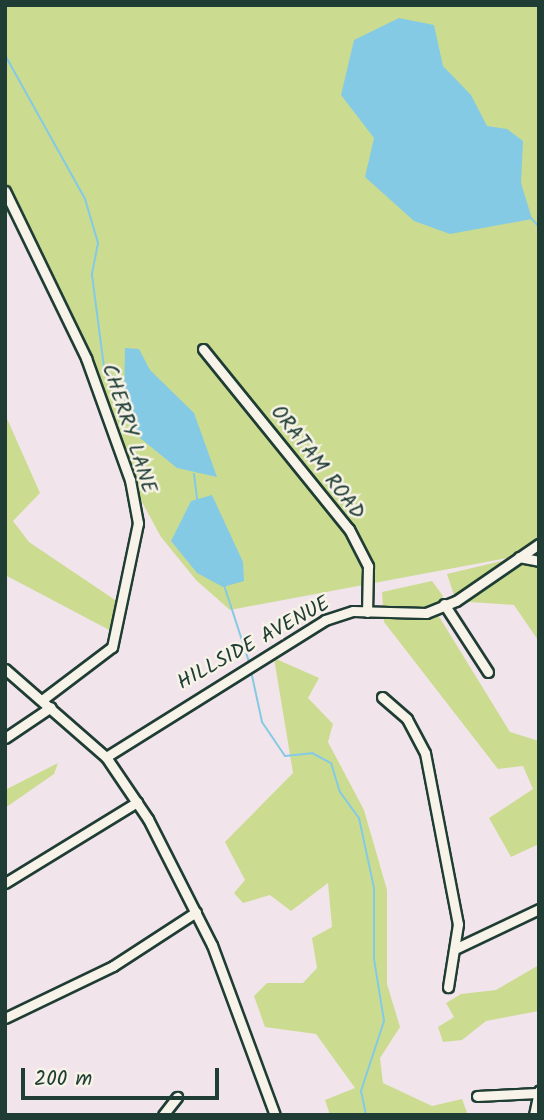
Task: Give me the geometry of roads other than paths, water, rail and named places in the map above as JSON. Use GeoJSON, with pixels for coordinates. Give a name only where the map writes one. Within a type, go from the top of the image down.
{"type":"FeatureCollection","features":[{"type":"Feature","properties":{"kind":"street","name":"CHERRY LANE"},"geometry":{"type":"LineString","coordinates":[[5,191],[86,358],[130,480],[138,546],[117,634],[104,655],[42,700]]}},
{"type":"Feature","properties":{"kind":"street","name":"ORATAM ROAD"},"geometry":{"type":"LineString","coordinates":[[203,349],[349,530],[368,566],[367,612]]}},
{"type":"Feature","properties":{"kind":"street","name":"HILLSIDE AVENUE"},"geometry":{"type":"LineString","coordinates":[[106,757],[334,616],[367,612],[415,615],[444,604],[539,544]]}},
{"type":"Feature","properties":{"kind":"street"},"geometry":{"type":"LineString","coordinates":[[519,557],[539,561]]}},
{"type":"Feature","properties":{"kind":"street"},"geometry":{"type":"LineString","coordinates":[[444,604],[488,672]]}},
{"type":"Feature","properties":{"kind":"street"},"geometry":{"type":"LineString","coordinates":[[5,669],[106,757],[137,802],[197,912],[275,1115]]}},
{"type":"Feature","properties":{"kind":"street"},"geometry":{"type":"LineString","coordinates":[[382,696],[407,719],[425,753],[457,948],[448,988]]}},
{"type":"Feature","properties":{"kind":"street"},"geometry":{"type":"LineString","coordinates":[[5,738],[51,707]]}},
{"type":"Feature","properties":{"kind":"street"},"geometry":{"type":"LineString","coordinates":[[5,883],[137,802]]}},
{"type":"Feature","properties":{"kind":"street"},"geometry":{"type":"LineString","coordinates":[[457,948],[539,909]]}},
{"type":"Feature","properties":{"kind":"street"},"geometry":{"type":"LineString","coordinates":[[5,1018],[113,966],[197,912]]}},
{"type":"Feature","properties":{"kind":"street"},"geometry":{"type":"LineString","coordinates":[[477,1096],[538,1092],[534,1115]]}},
{"type":"Feature","properties":{"kind":"street"},"geometry":{"type":"LineString","coordinates":[[163,1115],[177,1097]]}},
{"type":"Feature","properties":{"kind":"water"},"geometry":{"type":"Polygon","coordinates":[[[399,18],[434,25],[443,66],[471,95],[487,126],[507,129],[523,141],[521,183],[532,219],[450,234],[414,221],[365,177],[374,138],[341,95],[354,40],[399,18]]]}},
{"type":"Feature","properties":{"kind":"water"},"geometry":{"type":"Polygon","coordinates":[[[125,348],[139,349],[150,370],[194,413],[217,477],[177,468],[140,438],[124,400],[125,348]]]}},
{"type":"Feature","properties":{"kind":"water"},"geometry":{"type":"Polygon","coordinates":[[[212,495],[243,562],[244,581],[223,587],[197,573],[171,541],[191,501],[212,495]]]}},
{"type":"Feature","properties":{"kind":"waterway"},"geometry":{"type":"LineString","coordinates":[[5,55],[85,199],[98,243],[92,275],[104,368],[126,390]]}},
{"type":"Feature","properties":{"kind":"waterway"},"geometry":{"type":"LineString","coordinates":[[531,218],[539,227]]}},
{"type":"Feature","properties":{"kind":"waterway"},"geometry":{"type":"LineString","coordinates":[[194,474],[197,500]]}},
{"type":"Feature","properties":{"kind":"waterway"},"geometry":{"type":"LineString","coordinates":[[224,585],[249,662]]}},
{"type":"Feature","properties":{"kind":"waterway"},"geometry":{"type":"LineString","coordinates":[[251,671],[262,722],[285,756],[312,753],[331,763],[340,792],[359,818],[374,888],[374,959],[384,1021],[361,1091],[366,1115]]}}]}
